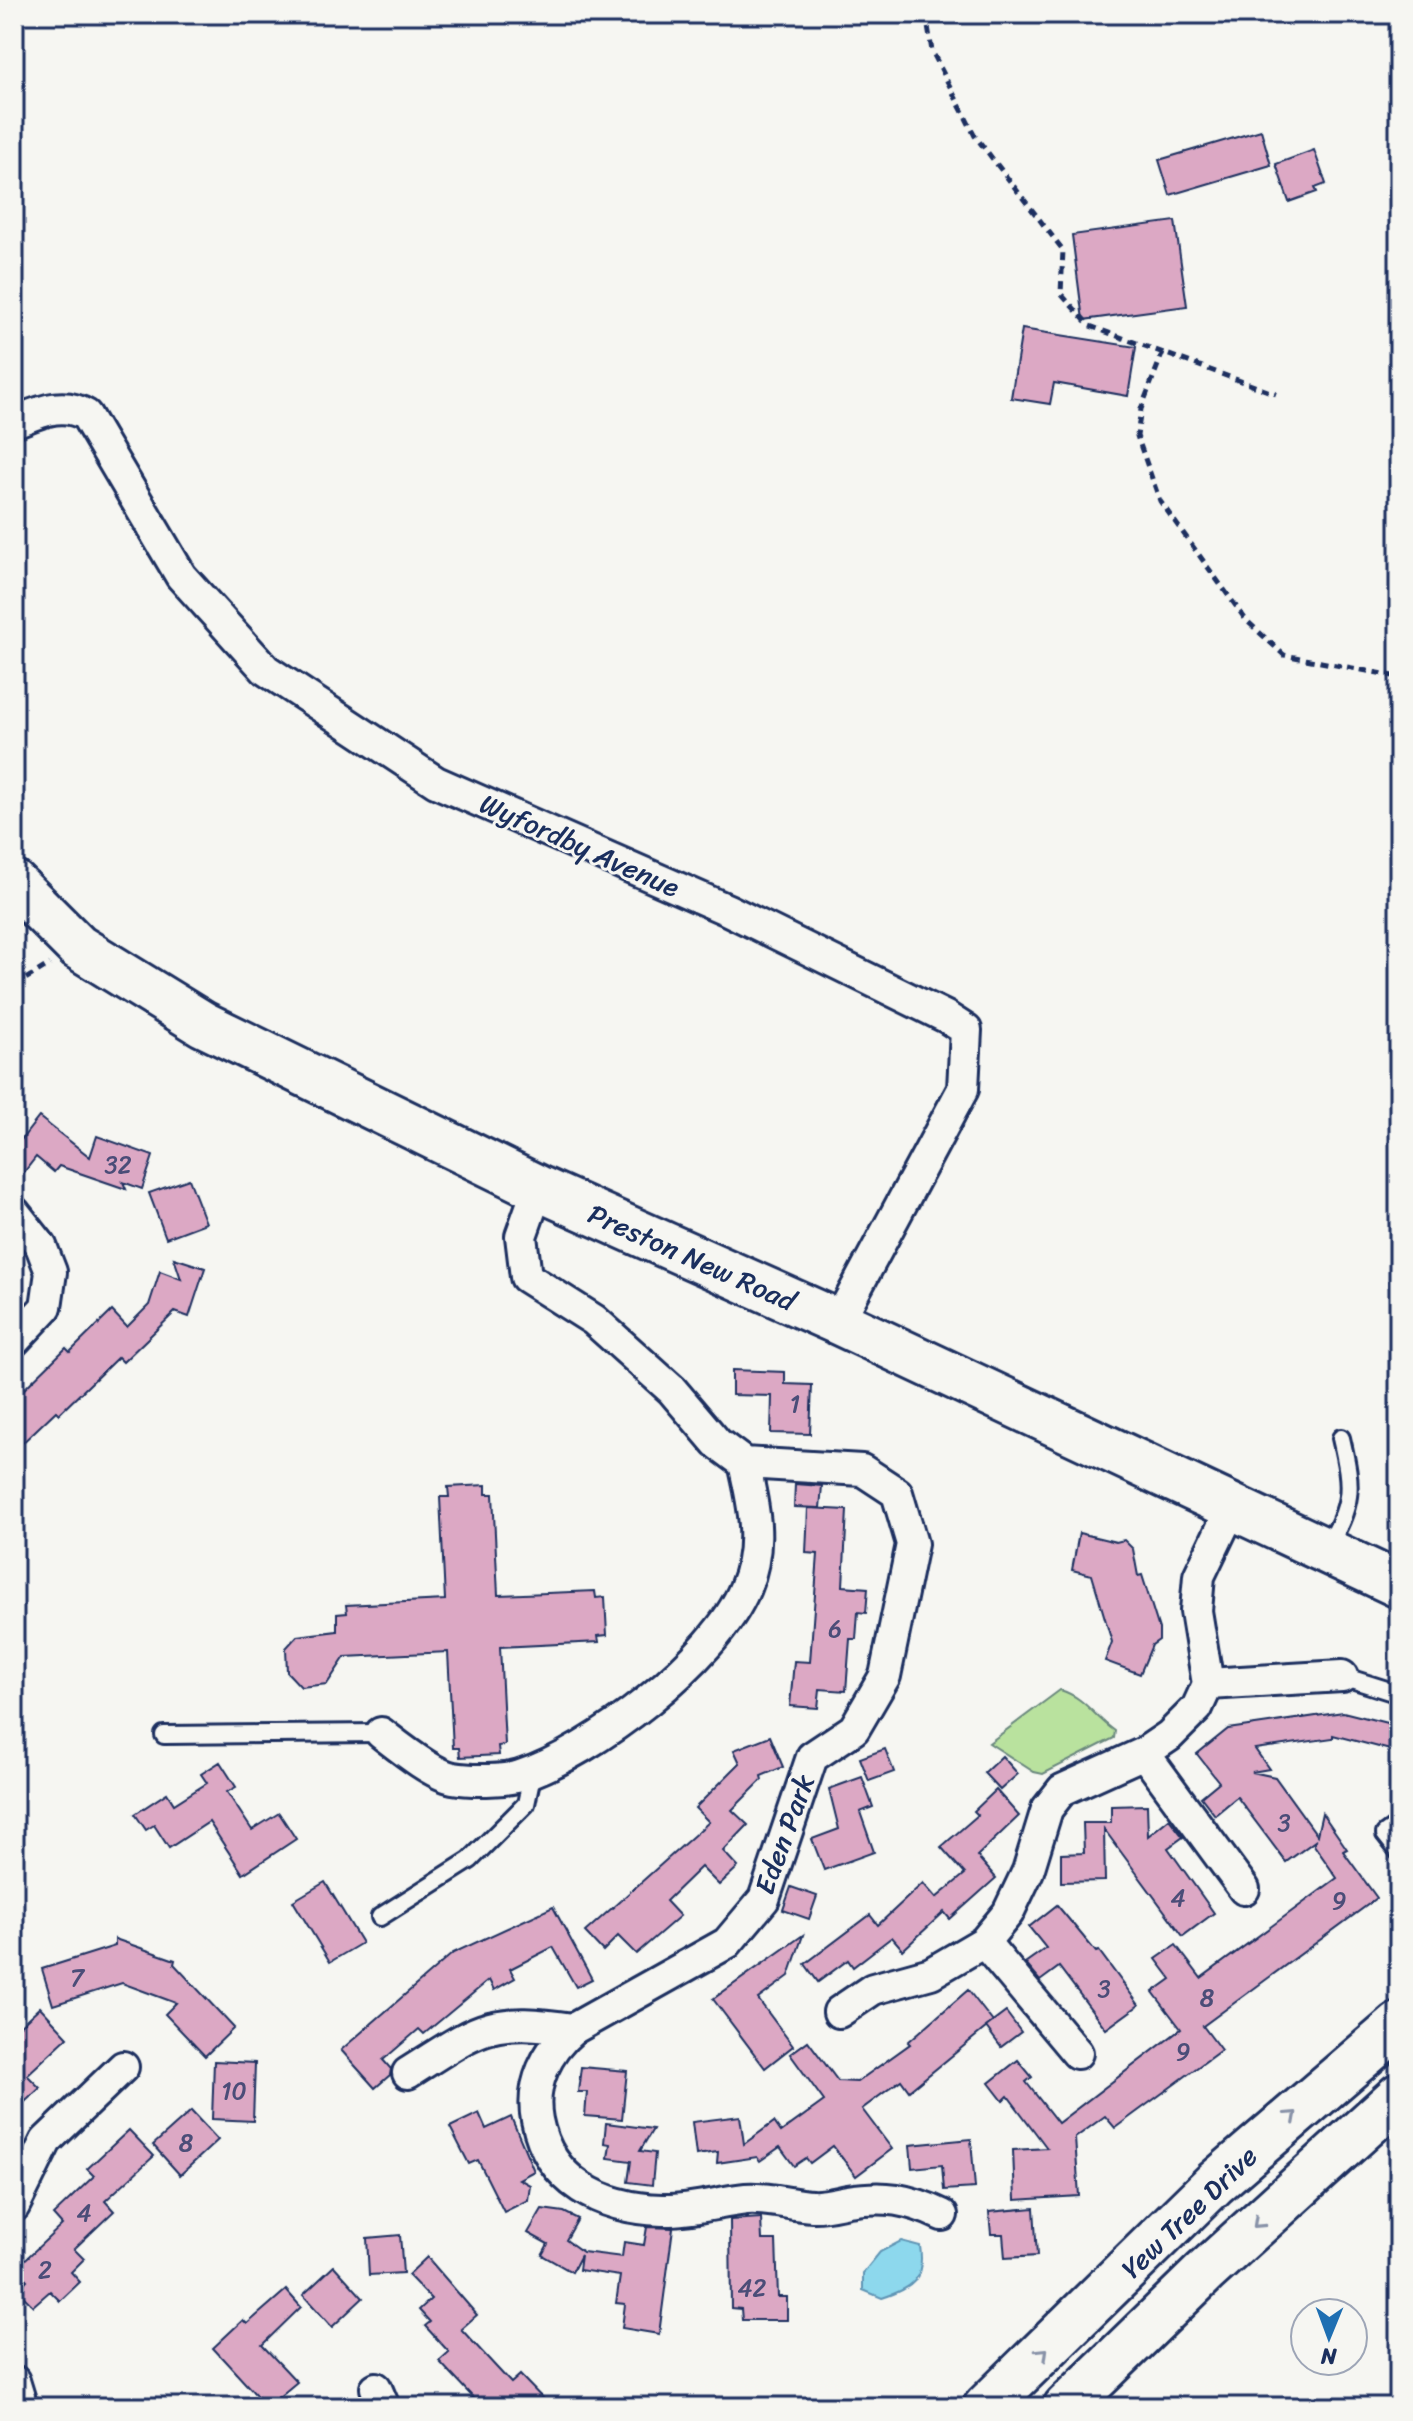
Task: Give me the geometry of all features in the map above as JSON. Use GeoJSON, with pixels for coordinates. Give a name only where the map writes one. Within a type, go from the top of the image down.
{"type":"FeatureCollection","features":[{"type":"Feature","properties":{"kind":"highway","name":"Preston New Road"},"geometry":{"type":"LineString","coordinates":[[14,883],[78,947],[203,1024],[538,1188],[838,1322],[1399,1585]]}},
{"type":"Feature","properties":{"kind":"highway","name":"Yew Tree Drive"},"geometry":{"type":"LineString","coordinates":[[986,2407],[1215,2183],[1363,2052],[1399,2025]]}},
{"type":"Feature","properties":{"kind":"highway","name":"Yew Tree Drive"},"geometry":{"type":"LineString","coordinates":[[1066,2407],[1205,2272],[1399,2096]]}},
{"type":"Feature","properties":{"kind":"street","name":"Wyfordby Avenue"},"geometry":{"type":"LineString","coordinates":[[14,422],[61,407],[75,408],[86,415],[181,576],[216,619],[266,670],[342,723],[436,782],[728,910],[946,1017],[966,1030],[963,1089],[838,1322]]}},
{"type":"Feature","properties":{"kind":"street"},"geometry":{"type":"LineString","coordinates":[[381,1733],[452,1778],[516,1777],[561,1760],[634,1710],[699,1656],[732,1613],[745,1587],[757,1549],[754,1508],[744,1463],[717,1443],[672,1390],[594,1320],[526,1277],[521,1236],[538,1188]]}},
{"type":"Feature","properties":{"kind":"street"},"geometry":{"type":"LineString","coordinates":[[14,1212],[41,1246],[51,1272],[46,1307],[14,1341]]}},
{"type":"Feature","properties":{"kind":"street","name":"Eden Park"},"geometry":{"type":"LineString","coordinates":[[744,1463],[837,1465],[862,1470],[897,1493],[912,1544],[885,1676],[854,1729],[812,1757],[764,1899],[727,1943],[573,2029],[553,2045],[542,2069],[534,2106],[541,2141],[563,2177],[602,2198],[625,2206],[664,2210],[750,2198],[816,2206],[878,2196],[914,2201],[942,2215]]}},
{"type":"Feature","properties":{"kind":"street"},"geometry":{"type":"LineString","coordinates":[[839,2012],[873,1989],[931,1973],[984,1942],[1008,1913],[1028,1871],[1047,1809],[1062,1790],[1144,1753],[1169,1736],[1197,1708],[1208,1684],[1196,1611],[1199,1576],[1233,1505]]}},
{"type":"Feature","properties":{"kind":"street"},"geometry":{"type":"LineString","coordinates":[[1208,1684],[1342,1676]]}},
{"type":"Feature","properties":{"kind":"street"},"geometry":{"type":"LineString","coordinates":[[1144,1753],[1244,1889]]}},
{"type":"Feature","properties":{"kind":"street"},"geometry":{"type":"LineString","coordinates":[[984,1942],[1077,2053]]}},
{"type":"Feature","properties":{"kind":"street"},"geometry":{"type":"LineString","coordinates":[[408,2073],[475,2031],[497,2024],[526,2022],[573,2029]]}},
{"type":"Feature","properties":{"kind":"street"},"geometry":{"type":"LineString","coordinates":[[14,2206],[46,2141],[123,2067]]}},
{"type":"Feature","properties":{"kind":"street"},"geometry":{"type":"LineString","coordinates":[[14,2381],[22,2407]]}},
{"type":"Feature","properties":{"kind":"lane"},"geometry":{"type":"LineString","coordinates":[[1326,1550],[1350,1497],[1350,1477],[1341,1438]]}},
{"type":"Feature","properties":{"kind":"lane"},"geometry":{"type":"LineString","coordinates":[[1342,1676],[1399,1694]]}},
{"type":"Feature","properties":{"kind":"lane"},"geometry":{"type":"LineString","coordinates":[[164,1735],[381,1733]]}},
{"type":"Feature","properties":{"kind":"lane"},"geometry":{"type":"LineString","coordinates":[[380,1917],[470,1860],[526,1804],[533,1771]]}},
{"type":"Feature","properties":{"kind":"lane"},"geometry":{"type":"LineString","coordinates":[[1399,1824],[1385,1834],[1399,1852]]}},
{"type":"Feature","properties":{"kind":"path"},"geometry":{"type":"LineString","coordinates":[[926,14],[932,51],[975,136],[1063,250],[1061,294],[1090,326],[1276,394]]}},
{"type":"Feature","properties":{"kind":"path"},"geometry":{"type":"LineString","coordinates":[[1163,352],[1141,409],[1137,436],[1160,501],[1246,620],[1284,655],[1399,677]]}},
{"type":"Feature","properties":{"kind":"green space"},"geometry":{"type":"Polygon","coordinates":[[[1060,1690],[1083,1702],[1115,1731],[1114,1738],[1043,1774],[1034,1772],[989,1743],[1060,1690]]]}},
{"type":"Feature","properties":{"kind":"water"},"geometry":{"type":"Polygon","coordinates":[[[901,2241],[920,2246],[921,2267],[914,2281],[882,2298],[863,2290],[863,2273],[880,2252],[901,2241]]]}},
{"type":"Feature","properties":{"kind":"building"},"geometry":{"type":"Polygon","coordinates":[[[1261,130],[1271,165],[1170,195],[1159,160],[1261,130]]]}},
{"type":"Feature","properties":{"kind":"building"},"geometry":{"type":"Polygon","coordinates":[[[1314,150],[1326,184],[1315,188],[1317,192],[1289,202],[1276,164],[1314,150]]]}},
{"type":"Feature","properties":{"kind":"building"},"geometry":{"type":"Polygon","coordinates":[[[1175,221],[1187,306],[1083,320],[1072,235],[1175,221]]]}},
{"type":"Feature","properties":{"kind":"building"},"geometry":{"type":"Polygon","coordinates":[[[1022,329],[1136,347],[1128,396],[1054,383],[1050,404],[1011,398],[1022,329]]]}},
{"type":"Feature","properties":{"kind":"building"},"geometry":{"type":"Polygon","coordinates":[[[39,1117],[90,1157],[97,1136],[153,1156],[142,1189],[123,1182],[126,1189],[59,1166],[54,1172],[36,1157],[14,1185],[14,1149],[39,1117]]]}},
{"type":"Feature","properties":{"kind":"building"},"geometry":{"type":"Polygon","coordinates":[[[189,1179],[206,1223],[166,1238],[149,1193],[189,1179]]]}},
{"type":"Feature","properties":{"kind":"building"},"geometry":{"type":"Polygon","coordinates":[[[174,1258],[205,1268],[189,1317],[175,1312],[123,1362],[118,1357],[59,1414],[56,1411],[14,1451],[14,1399],[66,1348],[70,1352],[112,1311],[127,1327],[149,1305],[160,1271],[181,1279],[174,1258]]]}},
{"type":"Feature","properties":{"kind":"building"},"geometry":{"type":"Polygon","coordinates":[[[732,1370],[785,1372],[785,1384],[812,1385],[810,1434],[771,1433],[772,1396],[732,1395],[732,1370]]]}},
{"type":"Feature","properties":{"kind":"building"},"geometry":{"type":"Polygon","coordinates":[[[795,1484],[822,1486],[820,1508],[794,1507],[795,1484]]]}},
{"type":"Feature","properties":{"kind":"building"},"geometry":{"type":"Polygon","coordinates":[[[486,1485],[486,1494],[493,1494],[498,1595],[595,1591],[596,1598],[605,1597],[607,1635],[598,1636],[599,1642],[500,1647],[505,1745],[498,1746],[499,1755],[460,1757],[459,1748],[453,1748],[448,1652],[345,1657],[327,1684],[301,1687],[287,1672],[286,1648],[297,1636],[337,1631],[337,1614],[347,1613],[346,1605],[445,1600],[440,1497],[449,1497],[448,1487],[486,1485]]]}},
{"type":"Feature","properties":{"kind":"building"},"geometry":{"type":"Polygon","coordinates":[[[808,1508],[847,1510],[843,1586],[868,1588],[866,1613],[858,1612],[856,1639],[850,1639],[846,1691],[820,1689],[818,1708],[790,1706],[794,1661],[810,1662],[818,1554],[806,1553],[808,1508]]]}},
{"type":"Feature","properties":{"kind":"building"},"geometry":{"type":"Polygon","coordinates":[[[1079,1533],[1116,1542],[1124,1540],[1133,1549],[1138,1576],[1142,1575],[1159,1629],[1159,1640],[1152,1645],[1140,1674],[1105,1661],[1112,1642],[1092,1575],[1072,1570],[1079,1533]]]}},
{"type":"Feature","properties":{"kind":"building"},"geometry":{"type":"Polygon","coordinates":[[[1343,1712],[1399,1726],[1394,1751],[1333,1735],[1333,1738],[1255,1749],[1269,1769],[1252,1772],[1275,1777],[1317,1835],[1322,1813],[1347,1849],[1343,1851],[1377,1898],[1203,2026],[1221,2050],[1115,2128],[1105,2116],[1075,2138],[1079,2196],[1015,2200],[1013,2150],[1047,2148],[1008,2096],[1003,2101],[989,2083],[1018,2060],[1032,2077],[1026,2082],[1058,2123],[1181,2029],[1153,1992],[1171,1979],[1156,1959],[1176,1945],[1201,1978],[1337,1878],[1314,1845],[1315,1841],[1286,1862],[1237,1797],[1215,1815],[1201,1797],[1219,1782],[1197,1754],[1228,1729],[1343,1712]]]}},
{"type":"Feature","properties":{"kind":"building"},"geometry":{"type":"Polygon","coordinates":[[[770,1736],[783,1767],[761,1776],[762,1780],[732,1810],[748,1825],[723,1851],[738,1867],[719,1885],[701,1867],[666,1901],[680,1916],[636,1954],[618,1936],[603,1951],[585,1932],[709,1822],[695,1808],[740,1763],[734,1750],[770,1736]]]}},
{"type":"Feature","properties":{"kind":"building"},"geometry":{"type":"Polygon","coordinates":[[[885,1749],[894,1772],[869,1781],[860,1758],[885,1749]]]}},
{"type":"Feature","properties":{"kind":"building"},"geometry":{"type":"Polygon","coordinates":[[[1002,1756],[1018,1774],[1000,1790],[984,1773],[1002,1756]]]}},
{"type":"Feature","properties":{"kind":"building"},"geometry":{"type":"Polygon","coordinates":[[[220,1762],[236,1787],[227,1792],[252,1830],[279,1813],[296,1839],[243,1874],[209,1822],[169,1848],[154,1825],[146,1830],[135,1814],[167,1793],[174,1804],[207,1783],[201,1774],[220,1762]]]}},
{"type":"Feature","properties":{"kind":"building"},"geometry":{"type":"Polygon","coordinates":[[[862,1777],[873,1807],[860,1812],[874,1852],[824,1870],[812,1839],[839,1829],[829,1789],[862,1777]]]}},
{"type":"Feature","properties":{"kind":"building"},"geometry":{"type":"Polygon","coordinates":[[[996,1790],[1019,1816],[977,1856],[996,1878],[950,1919],[944,1912],[903,1950],[892,1937],[853,1967],[848,1960],[818,1982],[805,1964],[870,1915],[878,1925],[923,1883],[936,1898],[965,1874],[941,1847],[978,1815],[974,1811],[996,1790]]]}},
{"type":"Feature","properties":{"kind":"building"},"geometry":{"type":"Polygon","coordinates":[[[1147,1805],[1148,1836],[1169,1819],[1183,1837],[1168,1848],[1214,1913],[1183,1936],[1104,1829],[1105,1881],[1061,1882],[1061,1854],[1084,1853],[1083,1823],[1111,1823],[1111,1806],[1147,1805]]]}},
{"type":"Feature","properties":{"kind":"building"},"geometry":{"type":"Polygon","coordinates":[[[325,1882],[362,1943],[330,1962],[293,1901],[325,1882]]]}},
{"type":"Feature","properties":{"kind":"building"},"geometry":{"type":"Polygon","coordinates":[[[791,1887],[817,1896],[809,1919],[783,1910],[791,1887]]]}},
{"type":"Feature","properties":{"kind":"building"},"geometry":{"type":"Polygon","coordinates":[[[1057,1905],[1096,1952],[1099,1951],[1139,2005],[1106,2029],[1059,1967],[1040,1981],[1025,1963],[1046,1948],[1029,1927],[1057,1905]]]}},
{"type":"Feature","properties":{"kind":"building"},"geometry":{"type":"Polygon","coordinates":[[[553,1907],[592,1979],[576,1987],[553,1947],[510,1969],[515,1978],[494,1990],[489,1980],[424,2034],[419,2029],[383,2060],[391,2069],[390,2075],[375,2088],[341,2050],[453,1953],[553,1907]]]}},
{"type":"Feature","properties":{"kind":"building"},"geometry":{"type":"Polygon","coordinates":[[[803,1935],[789,1976],[758,1999],[793,2046],[765,2068],[713,1999],[803,1935]]]}},
{"type":"Feature","properties":{"kind":"building"},"geometry":{"type":"Polygon","coordinates":[[[115,1939],[175,1960],[174,1964],[234,2028],[205,2056],[165,2014],[176,2003],[122,1983],[53,2005],[42,1969],[115,1946],[115,1939]]]}},
{"type":"Feature","properties":{"kind":"building"},"geometry":{"type":"Polygon","coordinates":[[[968,1990],[993,2022],[909,2091],[901,2080],[862,2109],[892,2149],[856,2176],[833,2146],[810,2163],[806,2158],[794,2166],[780,2147],[760,2161],[757,2157],[717,2163],[718,2152],[696,2155],[692,2122],[740,2116],[744,2144],[774,2122],[781,2132],[824,2101],[790,2054],[808,2041],[838,2081],[857,2082],[910,2044],[908,2042],[968,1990]]]}},
{"type":"Feature","properties":{"kind":"building"},"geometry":{"type":"Polygon","coordinates":[[[40,2007],[68,2037],[27,2075],[40,2088],[14,2112],[14,2031],[40,2007]]]}},
{"type":"Feature","properties":{"kind":"building"},"geometry":{"type":"Polygon","coordinates":[[[1006,2012],[1021,2032],[1001,2047],[986,2027],[1006,2012]]]}},
{"type":"Feature","properties":{"kind":"building"},"geometry":{"type":"Polygon","coordinates":[[[214,2061],[255,2063],[253,2121],[212,2119],[214,2061]]]}},
{"type":"Feature","properties":{"kind":"building"},"geometry":{"type":"Polygon","coordinates":[[[581,2067],[627,2071],[622,2119],[585,2116],[587,2092],[578,2092],[581,2067]]]}},
{"type":"Feature","properties":{"kind":"building"},"geometry":{"type":"Polygon","coordinates":[[[191,2111],[218,2140],[180,2175],[153,2145],[191,2111]]]}},
{"type":"Feature","properties":{"kind":"building"},"geometry":{"type":"Polygon","coordinates":[[[479,2113],[486,2129],[511,2117],[534,2171],[519,2179],[530,2185],[528,2200],[504,2212],[478,2160],[469,2164],[450,2127],[479,2113]]]}},
{"type":"Feature","properties":{"kind":"building"},"geometry":{"type":"Polygon","coordinates":[[[606,2123],[653,2129],[640,2151],[655,2153],[652,2185],[628,2182],[631,2161],[608,2158],[610,2144],[604,2143],[606,2123]]]}},
{"type":"Feature","properties":{"kind":"building"},"geometry":{"type":"Polygon","coordinates":[[[129,2130],[154,2156],[105,2201],[114,2211],[74,2249],[84,2259],[71,2272],[80,2282],[60,2301],[50,2291],[33,2306],[17,2290],[27,2280],[16,2268],[62,2225],[53,2215],[94,2176],[87,2169],[129,2130]]]}},
{"type":"Feature","properties":{"kind":"building"},"geometry":{"type":"Polygon","coordinates":[[[971,2139],[975,2188],[944,2190],[942,2165],[912,2168],[910,2145],[971,2139]]]}},
{"type":"Feature","properties":{"kind":"building"},"geometry":{"type":"Polygon","coordinates":[[[1034,2208],[1037,2256],[1005,2258],[1003,2234],[991,2234],[989,2212],[1034,2208]]]}},
{"type":"Feature","properties":{"kind":"building"},"geometry":{"type":"Polygon","coordinates":[[[542,2209],[564,2212],[578,2219],[566,2240],[583,2252],[622,2257],[624,2242],[644,2245],[647,2227],[673,2228],[659,2334],[622,2328],[625,2304],[616,2303],[620,2276],[579,2270],[581,2255],[572,2272],[542,2255],[548,2244],[528,2233],[542,2209]]]}},
{"type":"Feature","properties":{"kind":"building"},"geometry":{"type":"Polygon","coordinates":[[[761,2218],[762,2240],[776,2240],[778,2297],[787,2297],[787,2320],[742,2320],[741,2309],[731,2308],[730,2220],[761,2218]]]}},
{"type":"Feature","properties":{"kind":"building"},"geometry":{"type":"Polygon","coordinates":[[[400,2235],[403,2273],[369,2275],[367,2238],[400,2235]]]}},
{"type":"Feature","properties":{"kind":"building"},"geometry":{"type":"Polygon","coordinates":[[[427,2257],[477,2315],[461,2329],[511,2383],[520,2375],[551,2407],[482,2407],[439,2361],[449,2352],[425,2326],[430,2322],[419,2310],[431,2299],[408,2275],[427,2257]]]}},
{"type":"Feature","properties":{"kind":"building"},"geometry":{"type":"Polygon","coordinates":[[[334,2266],[363,2298],[332,2327],[303,2295],[334,2266]]]}},
{"type":"Feature","properties":{"kind":"building"},"geometry":{"type":"Polygon","coordinates":[[[286,2290],[301,2307],[262,2345],[297,2382],[267,2407],[213,2348],[243,2320],[247,2324],[286,2290]]]}}]}
